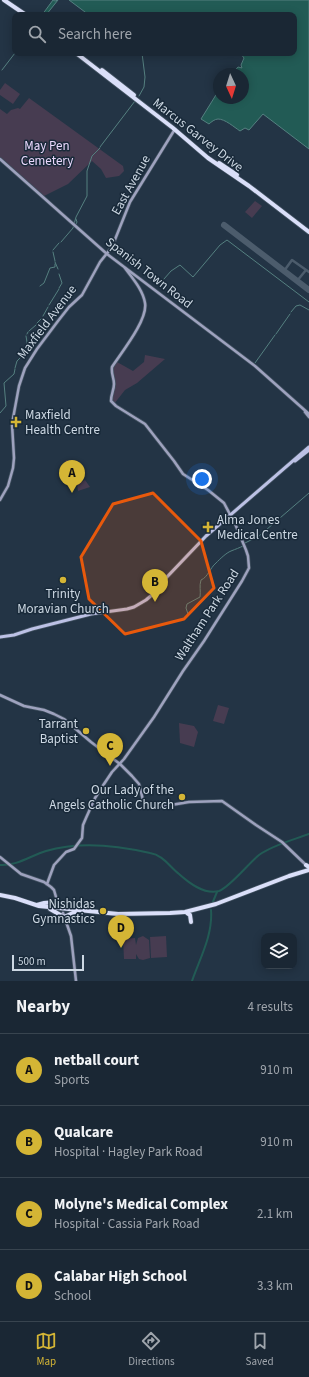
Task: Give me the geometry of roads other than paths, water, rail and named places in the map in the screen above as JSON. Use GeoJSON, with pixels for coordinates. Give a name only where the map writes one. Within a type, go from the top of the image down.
{"type":"FeatureCollection","features":[{"type":"Feature","properties":{"kind":"highway"},"geometry":{"type":"LineString","coordinates":[[4,0],[22,12]]}},
{"type":"Feature","properties":{"kind":"highway"},"geometry":{"type":"LineString","coordinates":[[8,0],[26,12]]}},
{"type":"Feature","properties":{"kind":"highway","name":"Marcus Garvey Drive"},"geometry":{"type":"LineString","coordinates":[[80,56],[137,98]]}},
{"type":"Feature","properties":{"kind":"highway","name":"Marcus Garvey Drive"},"geometry":{"type":"LineString","coordinates":[[84,56],[198,148],[252,186],[309,230]]}},
{"type":"Feature","properties":{"kind":"highway","name":"Marcus Garvey Drive"},"geometry":{"type":"LineString","coordinates":[[175,129],[207,158],[309,230]]}},
{"type":"Feature","properties":{"kind":"highway"},"geometry":{"type":"LineString","coordinates":[[207,158],[220,167],[224,166],[237,178]]}},
{"type":"Feature","properties":{"kind":"highway"},"geometry":{"type":"LineString","coordinates":[[0,896],[15,898],[36,906],[60,909],[118,914],[163,914],[185,912],[226,901],[307,870]]}},
{"type":"Feature","properties":{"kind":"highway"},"geometry":{"type":"LineString","coordinates":[[0,896],[37,908],[73,910],[117,916],[161,916],[187,913],[229,901],[307,870]]}},
{"type":"Feature","properties":{"kind":"highway"},"geometry":{"type":"LineString","coordinates":[[50,909],[73,910]]}},
{"type":"Feature","properties":{"kind":"highway"},"geometry":{"type":"LineString","coordinates":[[187,913],[190,915],[191,922]]}},
{"type":"Feature","properties":{"kind":"main road","name":"East Avenue"},"geometry":{"type":"LineString","coordinates":[[107,254],[112,247],[130,202],[175,129]]}},
{"type":"Feature","properties":{"kind":"main road","name":"Spanish Town Road"},"geometry":{"type":"LineString","coordinates":[[0,159],[107,254],[255,366],[308,414]]}},
{"type":"Feature","properties":{"kind":"main road","name":"Maxfield Avenue"},"geometry":{"type":"LineString","coordinates":[[0,500],[9,484],[14,468],[12,424],[19,386],[25,368],[54,325],[68,308],[82,295],[100,262],[107,254]]}},
{"type":"Feature","properties":{"kind":"main road","name":"Waltham Park Road"},"geometry":{"type":"LineString","coordinates":[[49,884],[54,865],[66,852],[76,848],[82,837],[83,825],[95,798],[110,775],[144,732],[204,641],[247,572],[249,565],[248,553],[225,505],[206,488],[182,474],[174,461],[145,424],[116,406],[111,401],[114,384],[111,372],[112,368],[140,323],[145,310],[144,300],[138,286],[125,268]]}},
{"type":"Feature","properties":{"kind":"main road"},"geometry":{"type":"LineString","coordinates":[[0,637],[14,635],[91,614],[126,609],[140,604],[154,594],[166,578],[206,536],[309,448]]}},
{"type":"Feature","properties":{"kind":"main road"},"geometry":{"type":"LineString","coordinates":[[0,695],[24,706],[44,710],[64,719],[120,764],[139,784],[143,800],[148,806],[160,807],[185,802],[222,801],[286,846],[307,870]]}},
{"type":"Feature","properties":{"kind":"main road"},"geometry":{"type":"LineString","coordinates":[[0,857],[21,874],[49,884],[54,890],[71,936],[76,981]]}},
{"type":"Feature","properties":{"kind":"waterway"},"geometry":{"type":"LineString","coordinates":[[2,70],[13,56]]}},
{"type":"Feature","properties":{"kind":"waterway"},"geometry":{"type":"LineString","coordinates":[[139,96],[144,87],[145,77],[142,56]]}},
{"type":"Feature","properties":{"kind":"waterway"},"geometry":{"type":"LineString","coordinates":[[100,147],[135,101]]}},
{"type":"Feature","properties":{"kind":"waterway"},"geometry":{"type":"LineString","coordinates":[[61,242],[73,228],[76,217],[87,196],[87,171],[92,156],[100,148]]}},
{"type":"Feature","properties":{"kind":"waterway"},"geometry":{"type":"LineString","coordinates":[[76,219],[76,224]]}},
{"type":"Feature","properties":{"kind":"waterway"},"geometry":{"type":"LineString","coordinates":[[164,279],[171,271],[180,265],[193,277],[220,245],[227,240],[309,302]]}},
{"type":"Feature","properties":{"kind":"waterway"},"geometry":{"type":"LineString","coordinates":[[53,250],[59,243]]}},
{"type":"Feature","properties":{"kind":"waterway"},"geometry":{"type":"LineString","coordinates":[[53,252],[55,261]]}},
{"type":"Feature","properties":{"kind":"waterway"},"geometry":{"type":"LineString","coordinates":[[55,262],[58,269]]}},
{"type":"Feature","properties":{"kind":"waterway"},"geometry":{"type":"LineString","coordinates":[[40,286],[44,283],[50,268],[55,267],[55,264]]}},
{"type":"Feature","properties":{"kind":"waterway"},"geometry":{"type":"LineString","coordinates":[[59,274],[62,283],[59,288]]}},
{"type":"Feature","properties":{"kind":"waterway"},"geometry":{"type":"LineString","coordinates":[[49,305],[59,289]]}},
{"type":"Feature","properties":{"kind":"waterway"},"geometry":{"type":"LineString","coordinates":[[291,312],[296,306],[300,305],[309,310]]}},
{"type":"Feature","properties":{"kind":"waterway"},"geometry":{"type":"LineString","coordinates":[[43,316],[48,307]]}},
{"type":"Feature","properties":{"kind":"waterway"},"geometry":{"type":"LineString","coordinates":[[276,334],[290,314]]}},
{"type":"Feature","properties":{"kind":"waterway"},"geometry":{"type":"LineString","coordinates":[[37,323],[42,318]]}},
{"type":"Feature","properties":{"kind":"waterway"},"geometry":{"type":"LineString","coordinates":[[29,331],[36,325]]}},
{"type":"Feature","properties":{"kind":"waterway"},"geometry":{"type":"LineString","coordinates":[[255,363],[275,335]]}},
{"type":"Feature","properties":{"kind":"waterway"},"geometry":{"type":"LineString","coordinates":[[25,353],[28,348],[26,336]]}},
{"type":"Feature","properties":{"kind":"waterway"},"geometry":{"type":"LineString","coordinates":[[15,368],[17,361],[24,354]]}},
{"type":"Feature","properties":{"kind":"waterway"},"geometry":{"type":"LineString","coordinates":[[0,413],[6,406],[4,383],[14,374],[15,369]]}},
{"type":"Feature","properties":{"kind":"waterway"},"geometry":{"type":"LineString","coordinates":[[245,543],[259,536],[309,493]]}},
{"type":"Feature","properties":{"kind":"waterway"},"geometry":{"type":"LineString","coordinates":[[188,614],[186,608],[187,604],[200,597],[201,580],[225,555],[243,546]]}},
{"type":"Feature","properties":{"kind":"waterway"},"geometry":{"type":"LineString","coordinates":[[0,865],[12,864],[40,853],[59,848],[84,845],[111,846],[155,854],[162,858],[192,884],[202,890],[213,892],[223,889],[265,851],[309,834]]}},
{"type":"Feature","properties":{"kind":"waterway"},"geometry":{"type":"LineString","coordinates":[[212,904],[217,892]]}},
{"type":"Feature","properties":{"kind":"waterway"},"geometry":{"type":"LineString","coordinates":[[192,981],[208,937],[211,910]]}},
{"type":"Feature","properties":{"kind":"place","name":"Maxfield Health Centre"},"geometry":{"type":"Point","coordinates":[16,422]}},
{"type":"Feature","properties":{"kind":"place","name":"netball court"},"geometry":{"type":"Point","coordinates":[72,493]}},
{"type":"Feature","properties":{"kind":"place","name":"Alma Jones Medical Centre"},"geometry":{"type":"Point","coordinates":[208,527]}},
{"type":"Feature","properties":{"kind":"place","name":"Trinity Moravian Church"},"geometry":{"type":"Point","coordinates":[63,580]}},
{"type":"Feature","properties":{"kind":"place","name":"Qualcare"},"geometry":{"type":"Point","coordinates":[155,602]}},
{"type":"Feature","properties":{"kind":"place","name":"Tarrant Baptist"},"geometry":{"type":"Point","coordinates":[86,731]}},
{"type":"Feature","properties":{"kind":"place","name":"Molyne's Medical Complex"},"geometry":{"type":"Point","coordinates":[110,766]}},
{"type":"Feature","properties":{"kind":"place","name":"Our Lady of the Angels Catholic Church"},"geometry":{"type":"Point","coordinates":[182,797]}},
{"type":"Feature","properties":{"kind":"place","name":"Nishidas Gymnastics"},"geometry":{"type":"Point","coordinates":[103,911]}},
{"type":"Feature","properties":{"kind":"place","name":"Calabar High School"},"geometry":{"type":"Point","coordinates":[121,948]}},
{"type":"Feature","properties":{"kind":"park label","name":"May Pen Cemetery"},"geometry":{"type":"Point","coordinates":[47,154]}}]}
